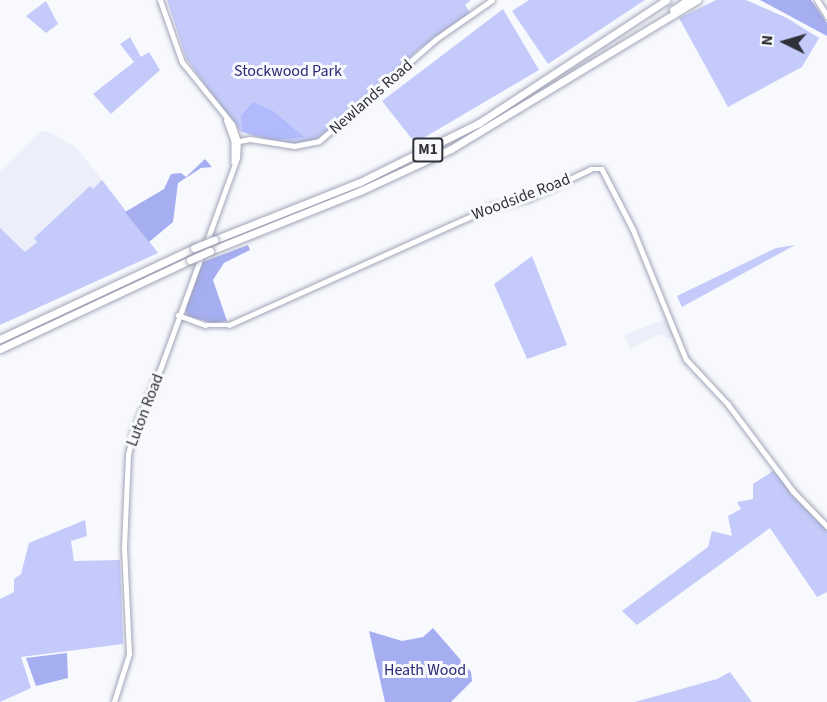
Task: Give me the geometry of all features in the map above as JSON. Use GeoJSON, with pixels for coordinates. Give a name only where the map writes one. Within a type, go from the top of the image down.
{"type":"FeatureCollection","features":[{"type":"Feature","properties":{"kind":"highway","name":"M1"},"geometry":{"type":"LineString","coordinates":[[0,339],[194,248],[360,182],[479,123],[666,0]]}},
{"type":"Feature","properties":{"kind":"highway","name":"M1"},"geometry":{"type":"LineString","coordinates":[[0,349],[210,251],[360,191],[451,149],[565,81],[688,0]]}},
{"type":"Feature","properties":{"kind":"highway"},"geometry":{"type":"LineString","coordinates":[[565,81],[697,0]]}},
{"type":"Feature","properties":{"kind":"main road"},"geometry":{"type":"LineString","coordinates":[[160,0],[182,62],[226,120],[235,130],[250,140]]}},
{"type":"Feature","properties":{"kind":"main road","name":"Newlands Road"},"geometry":{"type":"LineString","coordinates":[[236,141],[250,140],[294,146],[323,139],[436,39],[492,0]]}},
{"type":"Feature","properties":{"kind":"main road"},"geometry":{"type":"LineString","coordinates":[[817,0],[827,16]]}},
{"type":"Feature","properties":{"kind":"main road"},"geometry":{"type":"LineString","coordinates":[[226,120],[236,141]]}},
{"type":"Feature","properties":{"kind":"main road"},"geometry":{"type":"LineString","coordinates":[[235,130],[236,141]]}},
{"type":"Feature","properties":{"kind":"street","name":"Luton Road"},"geometry":{"type":"LineString","coordinates":[[114,702],[129,654],[124,547],[128,455],[134,430],[234,164],[236,141]]}},
{"type":"Feature","properties":{"kind":"street","name":"Woodside Road"},"geometry":{"type":"LineString","coordinates":[[178,315],[205,325],[230,325],[491,207],[529,198],[591,169],[602,168],[633,229],[686,359],[728,404],[793,491],[827,526]]}},
{"type":"Feature","properties":{"kind":"shaded area"},"geometry":{"type":"Polygon","coordinates":[[[253,102],[273,111],[304,137],[277,140],[243,132],[241,116],[253,102]]]}},
{"type":"Feature","properties":{"kind":"shaded area"},"geometry":{"type":"Polygon","coordinates":[[[48,131],[77,148],[158,253],[0,325],[0,171],[39,132],[48,131]]]}},
{"type":"Feature","properties":{"kind":"shaded area"},"geometry":{"type":"Polygon","coordinates":[[[665,319],[674,336],[669,339],[659,334],[630,349],[624,335],[665,319]]]}},
{"type":"Feature","properties":{"kind":"green space","name":"Stockwood Park"},"geometry":{"type":"Polygon","coordinates":[[[167,0],[471,0],[465,5],[470,13],[418,50],[347,116],[313,142],[280,144],[241,132],[186,58],[167,0]]]}},
{"type":"Feature","properties":{"kind":"green space"},"geometry":{"type":"Polygon","coordinates":[[[529,0],[645,0],[548,64],[512,11],[529,0]]]}},
{"type":"Feature","properties":{"kind":"green space"},"geometry":{"type":"Polygon","coordinates":[[[716,0],[746,0],[787,18],[819,38],[802,67],[728,107],[679,18],[716,0]]]}},
{"type":"Feature","properties":{"kind":"green space"},"geometry":{"type":"Polygon","coordinates":[[[760,0],[811,0],[827,23],[827,36],[760,0]]]}},
{"type":"Feature","properties":{"kind":"green space"},"geometry":{"type":"Polygon","coordinates":[[[46,1],[58,24],[46,33],[26,16],[46,1]]]}},
{"type":"Feature","properties":{"kind":"green space"},"geometry":{"type":"Polygon","coordinates":[[[503,9],[539,70],[415,143],[382,101],[503,9]]]}},
{"type":"Feature","properties":{"kind":"green space"},"geometry":{"type":"Polygon","coordinates":[[[130,37],[141,57],[149,52],[160,70],[111,114],[93,94],[134,62],[120,44],[130,37]]]}},
{"type":"Feature","properties":{"kind":"green space"},"geometry":{"type":"Polygon","coordinates":[[[205,159],[212,167],[201,168],[178,183],[173,222],[149,242],[125,212],[164,189],[171,174],[181,173],[186,177],[205,159]]]}},
{"type":"Feature","properties":{"kind":"green space"},"geometry":{"type":"Polygon","coordinates":[[[102,180],[158,253],[0,325],[0,228],[25,252],[37,242],[34,238],[90,186],[93,189],[102,180]]]}},
{"type":"Feature","properties":{"kind":"green space"},"geometry":{"type":"Polygon","coordinates":[[[248,245],[250,250],[224,263],[213,280],[227,321],[213,323],[187,316],[185,304],[200,263],[248,245]]]}},
{"type":"Feature","properties":{"kind":"green space"},"geometry":{"type":"Polygon","coordinates":[[[795,245],[682,307],[677,296],[776,248],[795,245]]]}},
{"type":"Feature","properties":{"kind":"green space"},"geometry":{"type":"Polygon","coordinates":[[[532,256],[567,345],[527,359],[494,284],[532,256]]]}},
{"type":"Feature","properties":{"kind":"green space"},"geometry":{"type":"Polygon","coordinates":[[[773,471],[827,529],[827,592],[817,597],[770,528],[637,625],[622,611],[708,547],[712,531],[732,536],[728,516],[741,509],[737,502],[753,499],[753,484],[773,471]]]}},
{"type":"Feature","properties":{"kind":"green space"},"geometry":{"type":"Polygon","coordinates":[[[85,520],[87,536],[71,541],[74,561],[120,560],[123,644],[21,657],[31,688],[0,702],[0,599],[14,592],[14,579],[21,574],[29,543],[85,520]]]}},
{"type":"Feature","properties":{"kind":"green space","name":"Heath Wood"},"geometry":{"type":"Polygon","coordinates":[[[433,628],[471,672],[472,681],[451,702],[385,702],[369,631],[402,641],[423,637],[433,628]]]}},
{"type":"Feature","properties":{"kind":"green space"},"geometry":{"type":"Polygon","coordinates":[[[67,653],[68,678],[36,686],[26,658],[67,653]]]}},
{"type":"Feature","properties":{"kind":"green space"},"geometry":{"type":"Polygon","coordinates":[[[730,672],[752,702],[635,702],[717,679],[730,672]]]}}]}
